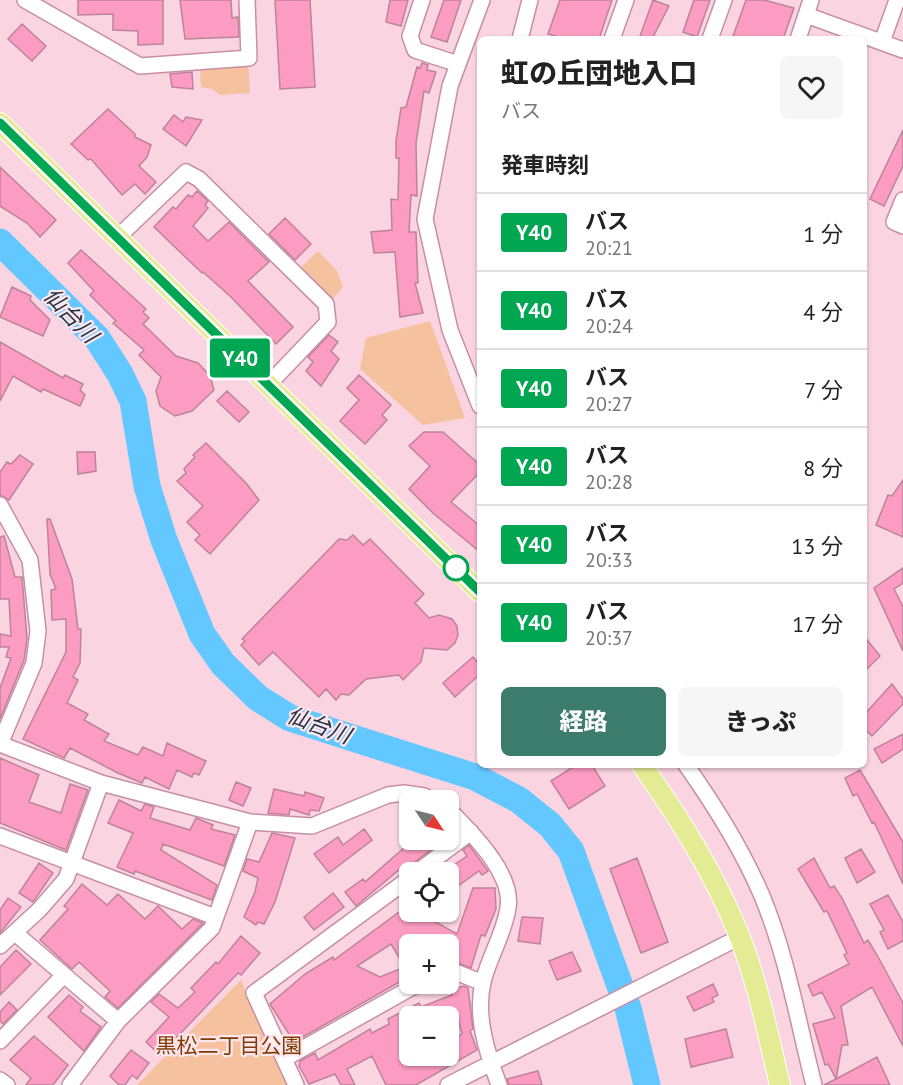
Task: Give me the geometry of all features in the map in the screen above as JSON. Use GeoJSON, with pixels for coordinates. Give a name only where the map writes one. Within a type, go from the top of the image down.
{"type":"FeatureCollection","features":[{"type":"Feature","properties":{"kind":"main road"},"geometry":{"type":"LineString","coordinates":[[0,123],[477,589]]}},
{"type":"Feature","properties":{"kind":"main road"},"geometry":{"type":"LineString","coordinates":[[644,768],[677,815],[722,895],[740,937],[780,1085]]}},
{"type":"Feature","properties":{"kind":"street"},"geometry":{"type":"LineString","coordinates":[[25,0],[140,66],[249,58],[247,0]]}},
{"type":"Feature","properties":{"kind":"street"},"geometry":{"type":"LineString","coordinates":[[422,0],[410,36],[415,50],[458,63]]}},
{"type":"Feature","properties":{"kind":"street"},"geometry":{"type":"LineString","coordinates":[[477,398],[450,330],[425,219],[450,86],[482,0]]}},
{"type":"Feature","properties":{"kind":"street"},"geometry":{"type":"LineString","coordinates":[[521,36],[530,0]]}},
{"type":"Feature","properties":{"kind":"street"},"geometry":{"type":"LineString","coordinates":[[613,36],[626,0]]}},
{"type":"Feature","properties":{"kind":"street"},"geometry":{"type":"LineString","coordinates":[[711,36],[724,0]]}},
{"type":"Feature","properties":{"kind":"street"},"geometry":{"type":"LineString","coordinates":[[799,36],[811,0]]}},
{"type":"Feature","properties":{"kind":"street"},"geometry":{"type":"LineString","coordinates":[[882,42],[897,0]]}},
{"type":"Feature","properties":{"kind":"street"},"geometry":{"type":"LineString","coordinates":[[807,15],[865,36]]}},
{"type":"Feature","properties":{"kind":"street"},"geometry":{"type":"LineString","coordinates":[[867,37],[903,50]]}},
{"type":"Feature","properties":{"kind":"street"},"geometry":{"type":"LineString","coordinates":[[117,238],[186,172],[199,179],[326,304],[328,322],[268,385]]}},
{"type":"Feature","properties":{"kind":"street"},"geometry":{"type":"LineString","coordinates":[[903,200],[894,222],[903,226]]}},
{"type":"Feature","properties":{"kind":"street"},"geometry":{"type":"LineString","coordinates":[[0,505],[30,560],[38,631],[34,663],[0,744],[101,783],[250,822],[312,826],[388,795],[399,794]]}},
{"type":"Feature","properties":{"kind":"street"},"geometry":{"type":"LineString","coordinates":[[688,768],[712,803],[744,858],[762,897],[784,963],[814,1085]]}},
{"type":"Feature","properties":{"kind":"street"},"geometry":{"type":"LineString","coordinates":[[0,946],[56,892],[72,863],[101,783]]}},
{"type":"Feature","properties":{"kind":"street"},"geometry":{"type":"LineString","coordinates":[[459,820],[471,832],[504,878],[508,906],[483,983],[480,1008],[491,1062],[499,1085]]}},
{"type":"Feature","properties":{"kind":"street"},"geometry":{"type":"LineString","coordinates":[[70,1085],[118,1021],[212,928],[250,822]]}},
{"type":"Feature","properties":{"kind":"street"},"geometry":{"type":"LineString","coordinates":[[431,862],[471,832]]}},
{"type":"Feature","properties":{"kind":"street"},"geometry":{"type":"LineString","coordinates":[[0,836],[215,917]]}},
{"type":"Feature","properties":{"kind":"street"},"geometry":{"type":"LineString","coordinates":[[296,1085],[254,993],[399,886]]}},
{"type":"Feature","properties":{"kind":"street"},"geometry":{"type":"LineString","coordinates":[[15,933],[118,1021]]}},
{"type":"Feature","properties":{"kind":"street"},"geometry":{"type":"LineString","coordinates":[[448,1085],[740,937]]}},
{"type":"Feature","properties":{"kind":"street"},"geometry":{"type":"LineString","coordinates":[[459,973],[483,983]]}},
{"type":"Feature","properties":{"kind":"street"},"geometry":{"type":"LineString","coordinates":[[0,1041],[64,975]]}},
{"type":"Feature","properties":{"kind":"street"},"geometry":{"type":"LineString","coordinates":[[284,1059],[400,994]]}},
{"type":"Feature","properties":{"kind":"street"},"geometry":{"type":"LineString","coordinates":[[0,1080],[7,1085]]}},
{"type":"Feature","properties":{"kind":"green space"},"geometry":{"type":"Polygon","coordinates":[[[248,64],[250,93],[220,95],[212,89],[201,87],[200,67],[248,64]]]}},
{"type":"Feature","properties":{"kind":"green space"},"geometry":{"type":"Polygon","coordinates":[[[318,251],[337,271],[343,287],[333,299],[301,267],[318,251]]]}},
{"type":"Feature","properties":{"kind":"green space"},"geometry":{"type":"Polygon","coordinates":[[[430,321],[465,418],[423,425],[360,369],[366,338],[430,321]]]}},
{"type":"Feature","properties":{"kind":"green space","name":"黒松二丁目公園"},"geometry":{"type":"Polygon","coordinates":[[[241,980],[289,1085],[137,1085],[241,980]]]}},
{"type":"Feature","properties":{"kind":"building"},"geometry":{"type":"Polygon","coordinates":[[[78,0],[163,0],[163,44],[138,45],[138,31],[113,30],[113,14],[78,15],[78,0]]]}},
{"type":"Feature","properties":{"kind":"building"},"geometry":{"type":"Polygon","coordinates":[[[180,0],[231,0],[232,18],[238,17],[239,37],[185,39],[180,0]]]}},
{"type":"Feature","properties":{"kind":"building"},"geometry":{"type":"Polygon","coordinates":[[[275,0],[310,0],[315,87],[280,89],[275,0]]]}},
{"type":"Feature","properties":{"kind":"building"},"geometry":{"type":"Polygon","coordinates":[[[390,0],[408,0],[401,26],[386,22],[390,0]]]}},
{"type":"Feature","properties":{"kind":"building"},"geometry":{"type":"Polygon","coordinates":[[[444,0],[461,0],[447,42],[431,37],[444,0]]]}},
{"type":"Feature","properties":{"kind":"building"},"geometry":{"type":"Polygon","coordinates":[[[560,0],[612,0],[600,36],[548,34],[560,0]]]}},
{"type":"Feature","properties":{"kind":"building"},"geometry":{"type":"Polygon","coordinates":[[[653,0],[669,6],[654,36],[640,36],[653,0]]]}},
{"type":"Feature","properties":{"kind":"building"},"geometry":{"type":"Polygon","coordinates":[[[694,0],[710,0],[697,36],[683,32],[694,0]]]}},
{"type":"Feature","properties":{"kind":"building"},"geometry":{"type":"Polygon","coordinates":[[[746,0],[764,0],[794,8],[784,36],[733,36],[746,0]]]}},
{"type":"Feature","properties":{"kind":"building"},"geometry":{"type":"Polygon","coordinates":[[[22,24],[46,46],[32,61],[8,39],[22,24]]]}},
{"type":"Feature","properties":{"kind":"building"},"geometry":{"type":"Polygon","coordinates":[[[422,63],[428,65],[427,70],[436,72],[429,93],[424,91],[416,143],[417,196],[411,195],[409,232],[416,232],[418,283],[415,283],[423,313],[400,317],[395,252],[374,253],[371,232],[392,230],[391,199],[398,200],[399,158],[396,158],[396,141],[401,108],[406,107],[417,67],[420,68],[422,63]]]}},
{"type":"Feature","properties":{"kind":"building"},"geometry":{"type":"Polygon","coordinates":[[[192,72],[193,89],[172,87],[170,74],[192,72]]]}},
{"type":"Feature","properties":{"kind":"building"},"geometry":{"type":"Polygon","coordinates":[[[108,109],[135,134],[135,137],[151,145],[147,157],[139,166],[156,182],[145,194],[135,184],[122,195],[91,159],[88,160],[71,144],[108,109]]]}},
{"type":"Feature","properties":{"kind":"building"},"geometry":{"type":"Polygon","coordinates":[[[174,115],[183,122],[186,117],[202,120],[186,146],[163,129],[174,115]]]}},
{"type":"Feature","properties":{"kind":"building"},"geometry":{"type":"Polygon","coordinates":[[[903,130],[903,166],[884,206],[870,199],[903,130]]]}},
{"type":"Feature","properties":{"kind":"building"},"geometry":{"type":"Polygon","coordinates":[[[0,167],[56,220],[40,237],[27,223],[0,206],[0,167]]]}},
{"type":"Feature","properties":{"kind":"building"},"geometry":{"type":"Polygon","coordinates":[[[197,191],[208,201],[205,205],[208,208],[193,226],[208,241],[229,222],[269,262],[248,281],[293,327],[276,344],[231,297],[154,227],[173,207],[176,209],[188,195],[192,197],[197,191]]]}},
{"type":"Feature","properties":{"kind":"building"},"geometry":{"type":"Polygon","coordinates":[[[285,218],[311,244],[295,260],[269,234],[285,218]]]}},
{"type":"Feature","properties":{"kind":"building"},"geometry":{"type":"Polygon","coordinates":[[[81,250],[146,309],[143,312],[149,318],[143,324],[176,356],[198,363],[210,376],[214,390],[192,411],[175,416],[160,406],[156,391],[161,377],[139,355],[144,350],[113,323],[116,321],[90,295],[94,291],[68,263],[81,250]]]}},
{"type":"Feature","properties":{"kind":"building"},"geometry":{"type":"Polygon","coordinates":[[[12,287],[31,296],[30,300],[50,320],[43,336],[0,317],[12,287]]]}},
{"type":"Feature","properties":{"kind":"building"},"geometry":{"type":"Polygon","coordinates":[[[329,335],[338,342],[331,351],[339,359],[321,386],[306,371],[313,362],[308,357],[329,335]]]}},
{"type":"Feature","properties":{"kind":"building"},"geometry":{"type":"Polygon","coordinates":[[[0,342],[63,378],[65,375],[83,384],[80,390],[85,395],[80,406],[43,389],[41,392],[13,376],[0,401],[0,342]]]}},
{"type":"Feature","properties":{"kind":"building"},"geometry":{"type":"Polygon","coordinates":[[[359,375],[391,405],[382,415],[387,420],[365,444],[340,421],[359,400],[347,388],[359,375]]]}},
{"type":"Feature","properties":{"kind":"building"},"geometry":{"type":"Polygon","coordinates":[[[227,391],[249,412],[239,422],[217,401],[227,391]]]}},
{"type":"Feature","properties":{"kind":"building"},"geometry":{"type":"Polygon","coordinates":[[[424,432],[443,432],[477,462],[477,475],[451,502],[477,524],[477,550],[434,514],[409,489],[430,466],[409,446],[424,432]]]}},
{"type":"Feature","properties":{"kind":"building"},"geometry":{"type":"Polygon","coordinates":[[[206,443],[246,483],[259,500],[210,554],[195,540],[200,535],[187,522],[203,506],[177,481],[186,473],[184,469],[195,457],[193,455],[206,443]]]}},
{"type":"Feature","properties":{"kind":"building"},"geometry":{"type":"Polygon","coordinates":[[[77,452],[95,452],[96,471],[78,474],[77,452]]]}},
{"type":"Feature","properties":{"kind":"building"},"geometry":{"type":"Polygon","coordinates":[[[20,455],[33,464],[9,500],[0,495],[0,472],[7,462],[11,464],[20,455]]]}},
{"type":"Feature","properties":{"kind":"building"},"geometry":{"type":"Polygon","coordinates":[[[903,480],[903,537],[876,525],[888,495],[892,496],[903,480]]]}},
{"type":"Feature","properties":{"kind":"building"},"geometry":{"type":"Polygon","coordinates":[[[47,519],[50,519],[72,579],[78,629],[81,629],[80,663],[73,677],[78,680],[67,703],[88,714],[84,720],[109,734],[104,741],[138,755],[143,747],[163,756],[167,743],[206,761],[199,775],[194,773],[192,777],[177,770],[169,789],[145,777],[142,783],[70,748],[64,758],[23,739],[66,652],[66,619],[52,620],[51,590],[56,589],[50,574],[47,519]]]}},
{"type":"Feature","properties":{"kind":"building"},"geometry":{"type":"Polygon","coordinates":[[[353,535],[363,545],[370,539],[424,594],[415,603],[429,618],[439,615],[452,619],[457,626],[458,635],[455,643],[447,650],[424,648],[421,662],[403,680],[399,675],[366,679],[349,695],[341,694],[336,700],[326,689],[319,697],[273,652],[259,665],[241,645],[245,641],[242,639],[339,539],[347,540],[353,535]]]}},
{"type":"Feature","properties":{"kind":"building"},"geometry":{"type":"Polygon","coordinates":[[[4,536],[15,577],[22,577],[27,639],[24,660],[0,719],[0,688],[11,658],[6,657],[9,647],[0,647],[0,634],[11,636],[9,599],[0,599],[0,537],[4,536]]]}},
{"type":"Feature","properties":{"kind":"building"},"geometry":{"type":"Polygon","coordinates":[[[903,568],[903,583],[894,589],[903,607],[903,651],[874,588],[903,568]]]}},
{"type":"Feature","properties":{"kind":"building"},"geometry":{"type":"Polygon","coordinates":[[[867,640],[880,656],[867,669],[867,640]]]}},
{"type":"Feature","properties":{"kind":"building"},"geometry":{"type":"Polygon","coordinates":[[[473,657],[477,662],[477,677],[455,697],[443,683],[473,657]]]}},
{"type":"Feature","properties":{"kind":"building"},"geometry":{"type":"Polygon","coordinates":[[[892,684],[903,699],[903,704],[872,736],[867,731],[867,712],[892,684]]]}},
{"type":"Feature","properties":{"kind":"building"},"geometry":{"type":"Polygon","coordinates":[[[903,734],[903,749],[882,763],[874,749],[903,734]]]}},
{"type":"Feature","properties":{"kind":"building"},"geometry":{"type":"Polygon","coordinates":[[[0,758],[39,775],[29,802],[61,813],[70,784],[88,790],[66,850],[0,823],[0,758]]]}},
{"type":"Feature","properties":{"kind":"building"},"geometry":{"type":"Polygon","coordinates":[[[571,768],[594,768],[605,786],[569,809],[551,781],[571,768]]]}},
{"type":"Feature","properties":{"kind":"building"},"geometry":{"type":"Polygon","coordinates":[[[860,770],[903,842],[903,884],[874,822],[872,823],[857,794],[853,796],[845,778],[860,770]]]}},
{"type":"Feature","properties":{"kind":"building"},"geometry":{"type":"Polygon","coordinates":[[[236,782],[251,788],[243,806],[229,800],[236,782]]]}},
{"type":"Feature","properties":{"kind":"building"},"geometry":{"type":"Polygon","coordinates":[[[274,789],[304,796],[305,792],[324,798],[319,811],[310,810],[309,815],[290,809],[289,815],[268,813],[274,789]]]}},
{"type":"Feature","properties":{"kind":"building"},"geometry":{"type":"Polygon","coordinates":[[[119,800],[141,811],[145,804],[154,807],[150,818],[190,830],[196,818],[213,825],[211,829],[235,835],[224,866],[163,844],[161,850],[217,885],[212,900],[135,871],[134,874],[117,867],[133,833],[108,823],[119,800]]]}},
{"type":"Feature","properties":{"kind":"building"},"geometry":{"type":"Polygon","coordinates":[[[364,829],[372,840],[329,873],[314,854],[338,837],[343,845],[364,829]]]}},
{"type":"Feature","properties":{"kind":"building"},"geometry":{"type":"Polygon","coordinates":[[[272,833],[295,838],[275,902],[264,924],[258,922],[256,925],[244,917],[255,892],[258,878],[243,871],[247,859],[259,862],[272,833]]]}},
{"type":"Feature","properties":{"kind":"building"},"geometry":{"type":"Polygon","coordinates":[[[469,845],[488,871],[482,875],[479,871],[459,885],[458,862],[467,856],[463,850],[469,845]]]}},
{"type":"Feature","properties":{"kind":"building"},"geometry":{"type":"Polygon","coordinates":[[[861,849],[875,872],[857,883],[845,858],[861,849]]]}},
{"type":"Feature","properties":{"kind":"building"},"geometry":{"type":"Polygon","coordinates":[[[402,850],[431,850],[415,862],[399,862],[399,870],[356,906],[345,892],[363,879],[365,882],[402,850]]]}},
{"type":"Feature","properties":{"kind":"building"},"geometry":{"type":"Polygon","coordinates":[[[637,858],[668,942],[641,953],[610,869],[637,858]]]}},
{"type":"Feature","properties":{"kind":"building"},"geometry":{"type":"Polygon","coordinates":[[[814,858],[830,888],[834,886],[842,898],[864,943],[868,940],[903,1003],[903,1046],[872,987],[841,1006],[848,1045],[842,1045],[836,1079],[828,1064],[825,1065],[813,1024],[835,1018],[822,992],[813,996],[808,985],[849,964],[844,955],[847,953],[827,911],[824,912],[798,869],[814,858]]]}},
{"type":"Feature","properties":{"kind":"building"},"geometry":{"type":"Polygon","coordinates":[[[39,863],[53,873],[33,902],[19,893],[39,863]]]}},
{"type":"Feature","properties":{"kind":"building"},"geometry":{"type":"Polygon","coordinates":[[[82,884],[107,905],[118,894],[145,919],[158,906],[182,929],[193,919],[203,923],[118,1008],[105,997],[110,991],[79,962],[72,969],[40,940],[68,909],[64,906],[82,884]]]}},
{"type":"Feature","properties":{"kind":"building"},"geometry":{"type":"Polygon","coordinates":[[[473,888],[495,888],[496,909],[485,936],[481,935],[471,968],[459,964],[459,934],[457,934],[473,888]]]}},
{"type":"Feature","properties":{"kind":"building"},"geometry":{"type":"Polygon","coordinates":[[[333,893],[344,907],[314,930],[304,917],[333,893]]]}},
{"type":"Feature","properties":{"kind":"building"},"geometry":{"type":"Polygon","coordinates":[[[888,895],[903,922],[903,941],[888,949],[880,932],[884,930],[870,904],[888,895]]]}},
{"type":"Feature","properties":{"kind":"building"},"geometry":{"type":"Polygon","coordinates":[[[8,898],[21,907],[0,933],[0,910],[8,898]]]}},
{"type":"Feature","properties":{"kind":"building"},"geometry":{"type":"Polygon","coordinates":[[[399,912],[399,922],[435,922],[457,934],[399,934],[399,957],[391,944],[357,966],[380,977],[399,969],[399,982],[294,1042],[270,1004],[305,974],[333,957],[334,960],[399,912]]]}},
{"type":"Feature","properties":{"kind":"building"},"geometry":{"type":"Polygon","coordinates":[[[522,917],[543,918],[540,944],[518,941],[522,917]]]}},
{"type":"Feature","properties":{"kind":"building"},"geometry":{"type":"Polygon","coordinates":[[[241,936],[260,953],[241,975],[238,973],[160,1055],[146,1042],[169,1017],[151,1002],[159,994],[178,1008],[195,992],[191,988],[216,962],[218,964],[241,936]]]}},
{"type":"Feature","properties":{"kind":"building"},"geometry":{"type":"Polygon","coordinates":[[[16,950],[31,964],[0,995],[0,967],[16,950]]]}},
{"type":"Feature","properties":{"kind":"building"},"geometry":{"type":"Polygon","coordinates":[[[572,952],[581,971],[557,980],[549,961],[572,952]]]}},
{"type":"Feature","properties":{"kind":"building"},"geometry":{"type":"Polygon","coordinates":[[[713,984],[718,995],[712,998],[714,1002],[694,1011],[687,997],[713,984]]]}},
{"type":"Feature","properties":{"kind":"building"},"geometry":{"type":"Polygon","coordinates":[[[459,987],[468,988],[473,1029],[470,1031],[477,1050],[459,1060],[459,1036],[462,1034],[459,1006],[424,1006],[459,994],[459,987]]]}},
{"type":"Feature","properties":{"kind":"building"},"geometry":{"type":"Polygon","coordinates":[[[69,995],[83,1007],[80,1011],[101,1027],[84,1051],[48,1017],[69,995]]]}},
{"type":"Feature","properties":{"kind":"building"},"geometry":{"type":"Polygon","coordinates":[[[9,1002],[17,1010],[3,1024],[0,1021],[0,1012],[9,1002]]]}},
{"type":"Feature","properties":{"kind":"building"},"geometry":{"type":"Polygon","coordinates":[[[399,1013],[399,1066],[449,1066],[416,1085],[386,1085],[372,1056],[347,1069],[355,1085],[341,1085],[335,1074],[309,1084],[299,1066],[300,1061],[315,1053],[318,1060],[370,1029],[372,1033],[389,1024],[388,1019],[399,1013]]]}},
{"type":"Feature","properties":{"kind":"building"},"geometry":{"type":"Polygon","coordinates":[[[726,1029],[733,1057],[691,1067],[685,1039],[726,1029]]]}},
{"type":"Feature","properties":{"kind":"building"},"geometry":{"type":"Polygon","coordinates":[[[34,1036],[68,1065],[53,1085],[26,1085],[31,1078],[10,1060],[34,1036]]]}},
{"type":"Feature","properties":{"kind":"building"},"geometry":{"type":"Polygon","coordinates":[[[131,1050],[149,1063],[137,1079],[132,1075],[125,1085],[119,1085],[110,1076],[131,1050]]]}},
{"type":"Feature","properties":{"kind":"building"},"geometry":{"type":"Polygon","coordinates":[[[877,1057],[890,1085],[824,1085],[877,1057]]]}},
{"type":"Feature","properties":{"kind":"building"},"geometry":{"type":"Polygon","coordinates":[[[538,1071],[542,1085],[509,1085],[507,1079],[538,1071]]]}},
{"type":"Feature","properties":{"kind":"waterway","name":"仙台川"},"geometry":{"type":"LineString","coordinates":[[0,242],[97,338],[120,374],[133,401],[147,486],[164,540],[202,634],[223,664],[258,698],[290,718],[475,777],[519,800],[550,825],[571,851],[628,1008],[647,1085]]}},
{"type":"Feature","properties":{"kind":"bus line","name":"Y40"},"geometry":{"type":"LineString","coordinates":[[0,123],[477,589]]}}]}
